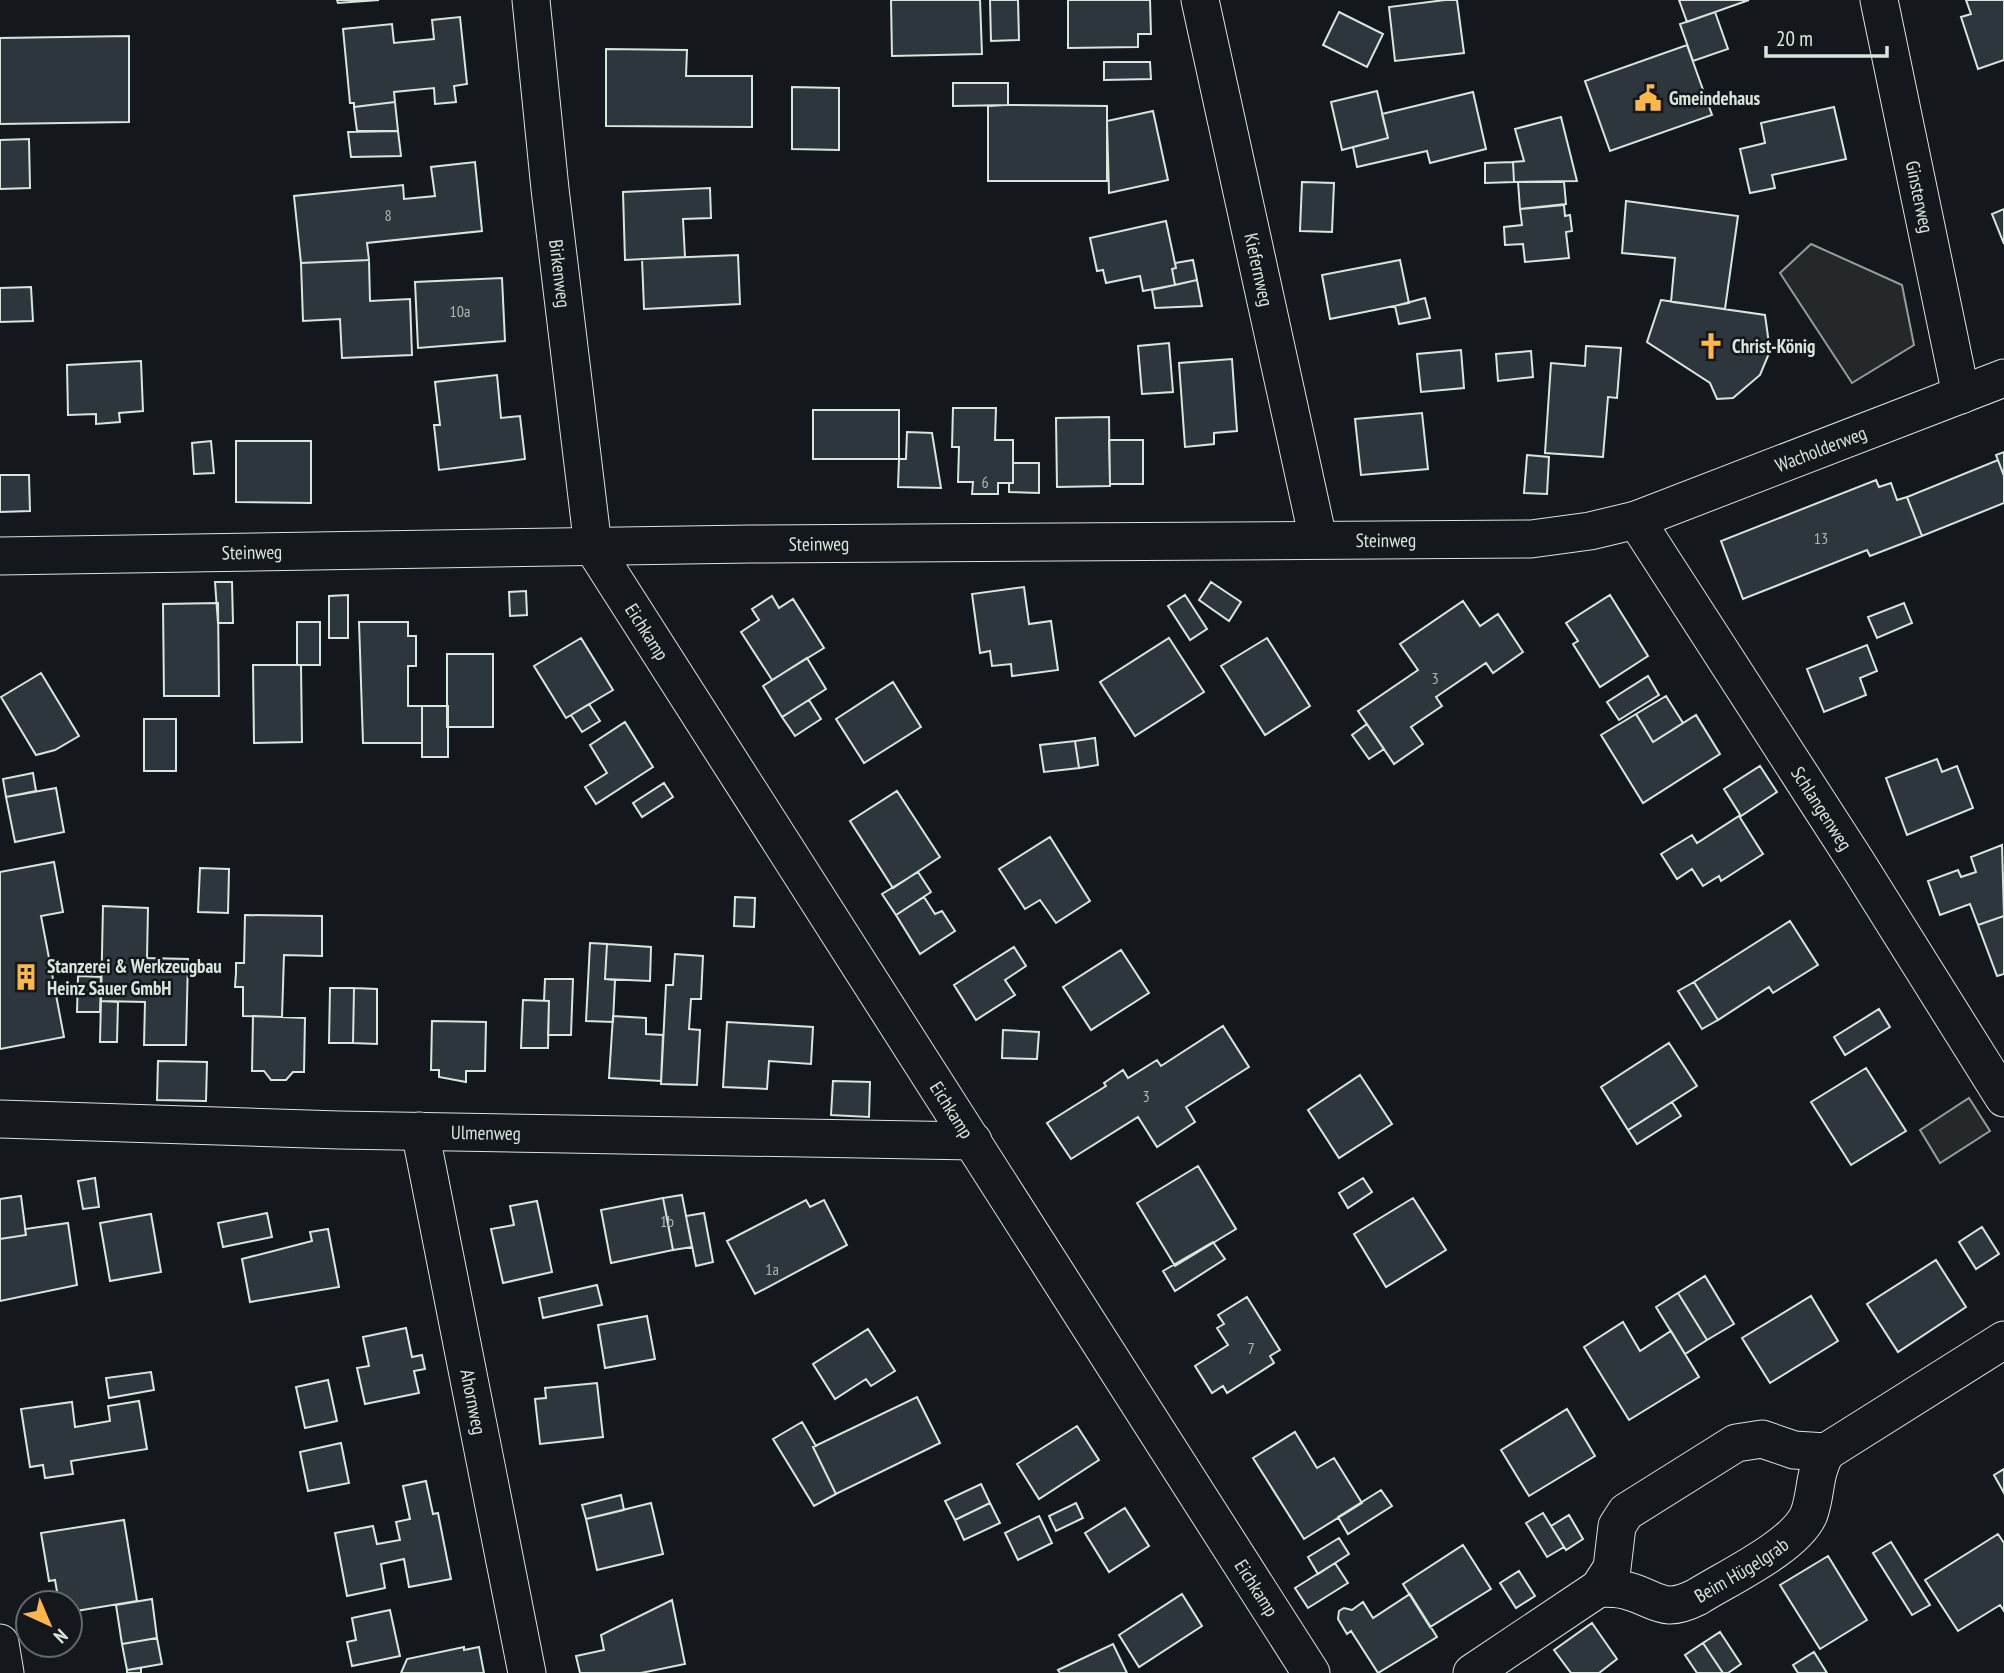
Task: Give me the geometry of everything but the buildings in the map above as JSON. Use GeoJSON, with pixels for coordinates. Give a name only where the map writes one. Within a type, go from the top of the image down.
{"type":"FeatureCollection","features":[{"type":"Feature","properties":{"kind":"street","name":"Birkenweg"},"geometry":{"type":"LineString","coordinates":[[531,0],[550,189],[593,547]]}},
{"type":"Feature","properties":{"kind":"street","name":"Kiefernweg"},"geometry":{"type":"LineString","coordinates":[[1200,0],[1318,539]]}},
{"type":"Feature","properties":{"kind":"street","name":"Ginsterweg"},"geometry":{"type":"LineString","coordinates":[[1880,0],[1961,395]]}},
{"type":"Feature","properties":{"kind":"street","name":"Wacholderweg"},"geometry":{"type":"LineString","coordinates":[[1636,520],[2004,378]]}},
{"type":"Feature","properties":{"kind":"street","name":"Steinweg"},"geometry":{"type":"LineString","coordinates":[[0,556],[593,547],[1531,539],[1590,531],[1636,520]]}},
{"type":"Feature","properties":{"kind":"street","name":"Schlangenweg"},"geometry":{"type":"LineString","coordinates":[[1636,520],[1863,871],[2004,1098]]}},
{"type":"Feature","properties":{"kind":"street","name":"Eichkamp"},"geometry":{"type":"LineString","coordinates":[[593,547],[1311,1673]]}},
{"type":"Feature","properties":{"kind":"street","name":"Ulmenweg"},"geometry":{"type":"LineString","coordinates":[[0,1119],[420,1131],[972,1140]]}},
{"type":"Feature","properties":{"kind":"street","name":"Ahornweg"},"geometry":{"type":"LineString","coordinates":[[420,1131],[527,1673]]}},
{"type":"Feature","properties":{"kind":"street"},"geometry":{"type":"LineString","coordinates":[[1472,1673],[1600,1588],[1612,1568],[1617,1526],[1626,1512],[1725,1450],[1749,1440],[1762,1439],[1794,1450],[1826,1452],[2004,1340]]}},
{"type":"Feature","properties":{"kind":"street","name":"Beim Hügelgrab"},"geometry":{"type":"LineString","coordinates":[[1600,1588],[1625,1590],[1652,1603],[1667,1606],[1683,1604],[1697,1597],[1783,1543],[1802,1526],[1812,1504],[1816,1470],[1826,1452]]}},
{"type":"Feature","properties":{"kind":"street"},"geometry":{"type":"LineString","coordinates":[[0,1643],[5,1673]]}},
{"type":"Feature","properties":{"kind":"shaded area"},"geometry":{"type":"Polygon","coordinates":[[[1811,244],[1902,285],[1914,345],[1852,383],[1780,273],[1811,244]]]}},
{"type":"Feature","properties":{"kind":"shaded area"},"geometry":{"type":"Polygon","coordinates":[[[1969,1098],[1990,1131],[1940,1163],[1920,1130],[1969,1098]]]}},
{"type":"Feature","properties":{"kind":"place","name":"Gmeindehaus"},"geometry":{"type":"Point","coordinates":[1648,98]}},
{"type":"Feature","properties":{"kind":"place","name":"Christ-König"},"geometry":{"type":"Point","coordinates":[1711,346]}},
{"type":"Feature","properties":{"kind":"place","name":"Stanzerei & Werkzeugbau Heinz Sauer GmbH"},"geometry":{"type":"Point","coordinates":[26,977]}}]}
